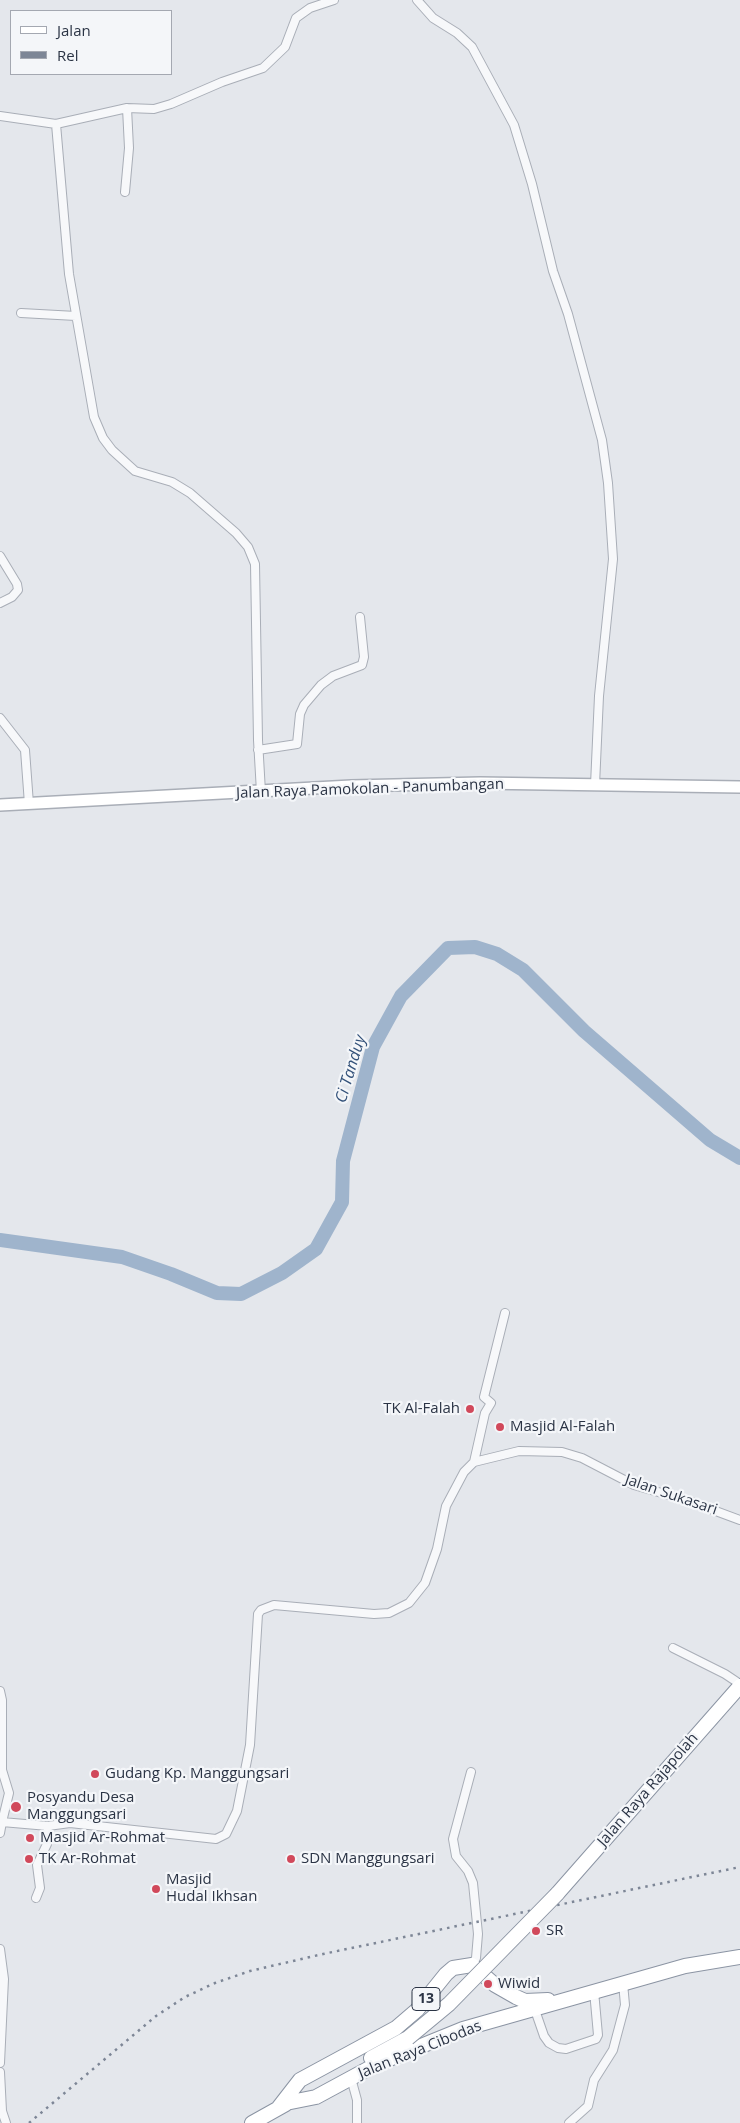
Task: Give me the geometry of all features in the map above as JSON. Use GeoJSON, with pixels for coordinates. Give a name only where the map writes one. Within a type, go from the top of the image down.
{"type":"FeatureCollection","features":[{"type":"Feature","properties":{"kind":"highway","name":"Jalan Raya Rajapolah"},"geometry":{"type":"LineString","coordinates":[[282,2105],[408,2038],[449,2004],[557,1894],[740,1685]]}},
{"type":"Feature","properties":{"kind":"highway","name":"Jalan Raya Cibodas"},"geometry":{"type":"LineString","coordinates":[[282,2105],[316,2097],[377,2064],[463,2029],[685,1966],[740,1957]]}},
{"type":"Feature","properties":{"kind":"highway","name":"Jalan Raya Cibodas"},"geometry":{"type":"LineString","coordinates":[[282,2105],[300,2080],[396,2028],[417,2010],[440,1980],[453,1968],[472,1965],[495,1985],[526,2001],[538,2002],[590,1992]]}},
{"type":"Feature","properties":{"kind":"highway","name":"13"},"geometry":{"type":"LineString","coordinates":[[252,2123],[282,2105]]}},
{"type":"Feature","properties":{"kind":"main road","name":"Jalan Raya Pamokolan - Panumbangan"},"geometry":{"type":"LineString","coordinates":[[0,805],[351,786],[480,783],[740,788]]}},
{"type":"Feature","properties":{"kind":"street"},"geometry":{"type":"LineString","coordinates":[[0,116],[56,124],[127,108],[154,109],[222,82],[264,68],[285,47],[296,18],[310,8],[334,0]]}},
{"type":"Feature","properties":{"kind":"street"},"geometry":{"type":"LineString","coordinates":[[417,0],[433,18],[472,47],[514,125],[532,184],[553,271],[568,314],[602,440],[608,483],[613,559],[599,696],[595,785]]}},
{"type":"Feature","properties":{"kind":"street"},"geometry":{"type":"LineString","coordinates":[[125,192],[129,148],[127,108]]}},
{"type":"Feature","properties":{"kind":"street"},"geometry":{"type":"LineString","coordinates":[[56,124],[66,248],[76,316],[94,417],[103,438],[112,450],[135,471],[172,482],[190,493],[236,533],[252,555],[256,579],[258,750],[261,792]]}},
{"type":"Feature","properties":{"kind":"street"},"geometry":{"type":"LineString","coordinates":[[21,313],[76,316]]}},
{"type":"Feature","properties":{"kind":"street"},"geometry":{"type":"LineString","coordinates":[[0,556],[17,584],[18,590],[12,597],[0,603]]}},
{"type":"Feature","properties":{"kind":"street"},"geometry":{"type":"LineString","coordinates":[[258,750],[297,744],[300,714],[304,705],[321,685],[333,676],[362,665],[364,657],[360,617]]}},
{"type":"Feature","properties":{"kind":"street"},"geometry":{"type":"LineString","coordinates":[[0,718],[25,750],[29,804]]}},
{"type":"Feature","properties":{"kind":"street"},"geometry":{"type":"LineString","coordinates":[[2,1822],[48,1826],[70,1823],[216,1839],[226,1834],[237,1811],[250,1745],[258,1614],[261,1610],[274,1605],[374,1614],[388,1613],[409,1603],[426,1583],[437,1549],[446,1506],[464,1472],[474,1462],[485,1413],[491,1403],[484,1397],[505,1313]]}},
{"type":"Feature","properties":{"kind":"street","name":"Jalan Sukasari"},"geometry":{"type":"LineString","coordinates":[[474,1462],[520,1451],[562,1452],[582,1458],[634,1485],[686,1500],[740,1520]]}},
{"type":"Feature","properties":{"kind":"street"},"geometry":{"type":"LineString","coordinates":[[673,1648],[725,1674],[740,1685]]}},
{"type":"Feature","properties":{"kind":"street"},"geometry":{"type":"LineString","coordinates":[[0,1691],[2,1700],[2,1770],[9,1792],[0,1833]]}},
{"type":"Feature","properties":{"kind":"street"},"geometry":{"type":"LineString","coordinates":[[471,1772],[453,1838],[456,1856],[468,1871],[473,1882],[478,1934],[476,1958],[472,1965]]}},
{"type":"Feature","properties":{"kind":"street"},"geometry":{"type":"LineString","coordinates":[[36,1898],[40,1885],[38,1866],[47,1844],[48,1826]]}},
{"type":"Feature","properties":{"kind":"street"},"geometry":{"type":"LineString","coordinates":[[0,1949],[4,1979],[0,2063]]}},
{"type":"Feature","properties":{"kind":"street"},"geometry":{"type":"LineString","coordinates":[[569,2123],[588,2106],[594,2080],[613,2050],[625,2005],[623,1983]]}},
{"type":"Feature","properties":{"kind":"street"},"geometry":{"type":"LineString","coordinates":[[534,2010],[544,2036],[558,2048],[566,2049],[596,2039],[598,2035],[600,2030],[590,1992]]}},
{"type":"Feature","properties":{"kind":"street"},"geometry":{"type":"LineString","coordinates":[[0,2072],[2,2111],[6,2123]]}},
{"type":"Feature","properties":{"kind":"street"},"geometry":{"type":"LineString","coordinates":[[351,2078],[357,2100],[357,2123]]}},
{"type":"Feature","properties":{"kind":"waterway","name":"Ci Tanduy"},"geometry":{"type":"LineString","coordinates":[[0,1240],[122,1257],[217,1293],[241,1294],[282,1273],[316,1249],[342,1202],[343,1161],[373,1047],[401,996],[448,948],[475,947],[497,954],[523,970],[584,1031],[710,1140],[740,1158]]}},
{"type":"Feature","properties":{"kind":"railway"},"geometry":{"type":"LineString","coordinates":[[29,2123],[156,2016],[185,1997],[215,1983],[250,1971],[323,1954],[740,1867]]}},
{"type":"Feature","properties":{"kind":"place","name":"TK Al-Falah"},"geometry":{"type":"Point","coordinates":[470,1409]}},
{"type":"Feature","properties":{"kind":"place","name":"Masjid Al-Falah"},"geometry":{"type":"Point","coordinates":[500,1427]}},
{"type":"Feature","properties":{"kind":"place","name":"Gudang Kp. Manggungsari"},"geometry":{"type":"Point","coordinates":[95,1774]}},
{"type":"Feature","properties":{"kind":"place","name":"Posyandu Desa Manggungsari"},"geometry":{"type":"Point","coordinates":[16,1807]}},
{"type":"Feature","properties":{"kind":"place","name":"Masjid Ar-Rohmat"},"geometry":{"type":"Point","coordinates":[30,1838]}},
{"type":"Feature","properties":{"kind":"place","name":"TK Ar-Rohmat"},"geometry":{"type":"Point","coordinates":[29,1859]}},
{"type":"Feature","properties":{"kind":"place","name":"SDN Manggungsari"},"geometry":{"type":"Point","coordinates":[291,1859]}},
{"type":"Feature","properties":{"kind":"place","name":"Masjid Hudal Ikhsan"},"geometry":{"type":"Point","coordinates":[156,1889]}},
{"type":"Feature","properties":{"kind":"place","name":"SR"},"geometry":{"type":"Point","coordinates":[536,1931]}},
{"type":"Feature","properties":{"kind":"place","name":"Wiwid"},"geometry":{"type":"Point","coordinates":[488,1984]}}]}
